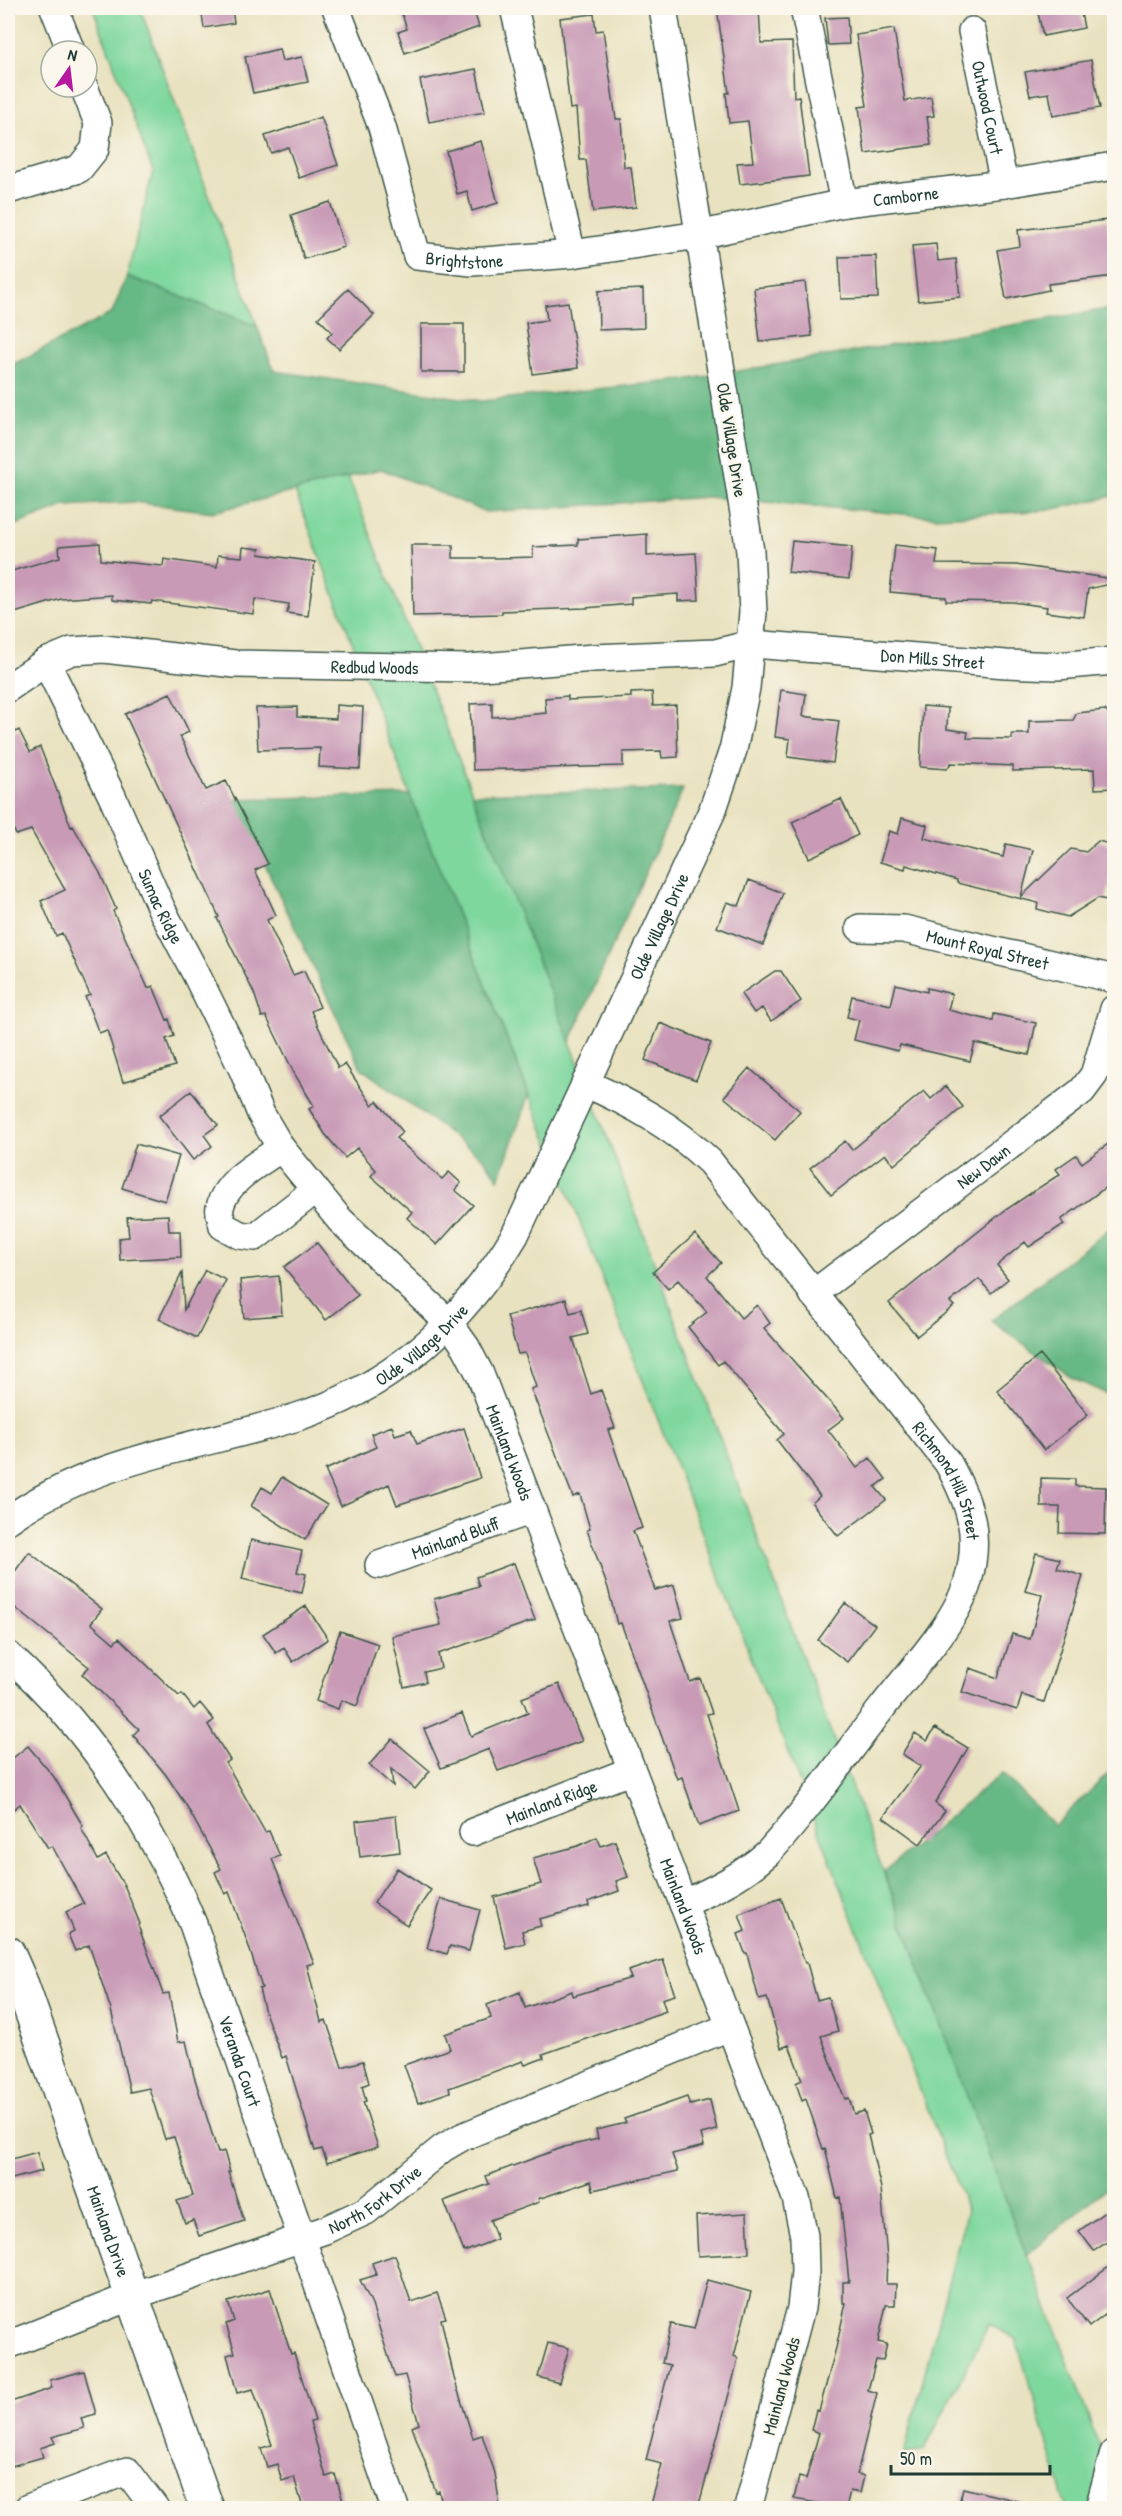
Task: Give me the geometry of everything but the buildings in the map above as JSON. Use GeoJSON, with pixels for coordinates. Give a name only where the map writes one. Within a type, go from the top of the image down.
{"type":"FeatureCollection","features":[{"type":"Feature","properties":{"kind":"main road","name":"Mainland Drive"},"geometry":{"type":"LineString","coordinates":[[8,1953],[22,1985],[207,2508]]}},
{"type":"Feature","properties":{"kind":"street"},"geometry":{"type":"LineString","coordinates":[[54,8],[66,39]]}},
{"type":"Feature","properties":{"kind":"street","name":"Brightstone"},"geometry":{"type":"LineString","coordinates":[[336,8],[382,128],[417,256],[472,262],[572,254],[699,235]]}},
{"type":"Feature","properties":{"kind":"street"},"geometry":{"type":"LineString","coordinates":[[514,8],[572,254]]}},
{"type":"Feature","properties":{"kind":"street","name":"Olde Village Drive"},"geometry":{"type":"LineString","coordinates":[[8,1520],[46,1495],[129,1460],[297,1416],[335,1402],[371,1384],[405,1361],[449,1323],[490,1276],[515,1235],[713,809],[733,750],[746,688],[753,612],[750,551],[663,8]]}},
{"type":"Feature","properties":{"kind":"street"},"geometry":{"type":"LineString","coordinates":[[804,8],[844,203]]}},
{"type":"Feature","properties":{"kind":"street","name":"Outwood Court"},"geometry":{"type":"LineString","coordinates":[[972,31],[1004,184]]}},
{"type":"Feature","properties":{"kind":"street"},"geometry":{"type":"LineString","coordinates":[[8,190],[79,169],[95,149],[98,123],[89,99]]}},
{"type":"Feature","properties":{"kind":"street","name":"Camborne"},"geometry":{"type":"LineString","coordinates":[[699,235],[844,203],[1004,184],[1114,166]]}},
{"type":"Feature","properties":{"kind":"street","name":"Don Mills Street"},"geometry":{"type":"LineString","coordinates":[[751,644],[1006,664],[1057,666],[1114,661]]}},
{"type":"Feature","properties":{"kind":"street","name":"Redbud Woods"},"geometry":{"type":"LineString","coordinates":[[8,688],[46,662],[72,651],[104,649],[235,664],[469,668],[715,653],[751,644]]}},
{"type":"Feature","properties":{"kind":"street","name":"Sumac Ridge"},"geometry":{"type":"LineString","coordinates":[[46,662],[108,786],[160,908],[196,974],[243,1070],[261,1114],[280,1148],[340,1220],[449,1323]]}},
{"type":"Feature","properties":{"kind":"street","name":"Mount Royal Street"},"geometry":{"type":"LineString","coordinates":[[860,928],[904,929],[1114,980]]}},
{"type":"Feature","properties":{"kind":"street","name":"New Dawn"},"geometry":{"type":"LineString","coordinates":[[813,1294],[1082,1091],[1094,1075],[1114,1009]]}},
{"type":"Feature","properties":{"kind":"street","name":"Richmond Hill Street"},"geometry":{"type":"LineString","coordinates":[[585,1083],[667,1125],[689,1142],[728,1183],[948,1463],[966,1496],[973,1524],[974,1552],[968,1580],[946,1624],[777,1844],[749,1870],[683,1904]]}},
{"type":"Feature","properties":{"kind":"street"},"geometry":{"type":"LineString","coordinates":[[280,1148],[244,1175],[226,1192],[219,1209],[223,1226],[240,1235],[255,1237],[314,1191]]}},
{"type":"Feature","properties":{"kind":"street","name":"Mainland Woods"},"geometry":{"type":"LineString","coordinates":[[449,1323],[466,1347],[480,1374],[630,1771],[796,2198],[804,2254],[801,2308],[748,2508]]}},
{"type":"Feature","properties":{"kind":"street","name":"Mainland Bluff"},"geometry":{"type":"LineString","coordinates":[[379,1565],[532,1510]]}},
{"type":"Feature","properties":{"kind":"street","name":"Veranda Court"},"geometry":{"type":"LineString","coordinates":[[8,1655],[93,1746],[129,1798],[170,1870],[193,1924],[395,2508]]}},
{"type":"Feature","properties":{"kind":"street","name":"Mainland Ridge"},"geometry":{"type":"LineString","coordinates":[[473,1833],[630,1771]]}},
{"type":"Feature","properties":{"kind":"street","name":"North Fork Drive"},"geometry":{"type":"LineString","coordinates":[[8,2345],[132,2296],[301,2238],[366,2211],[443,2148],[462,2137],[729,2027]]}},
{"type":"Feature","properties":{"kind":"street"},"geometry":{"type":"LineString","coordinates":[[1099,2508],[1114,2452]]}},
{"type":"Feature","properties":{"kind":"street"},"geometry":{"type":"LineString","coordinates":[[28,2508],[127,2471],[155,2508]]}},
{"type":"Feature","properties":{"kind":"green space"},"geometry":{"type":"Polygon","coordinates":[[[93,8],[140,8],[257,326],[127,276],[153,171],[93,8]]]}},
{"type":"Feature","properties":{"kind":"green space"},"geometry":{"type":"Polygon","coordinates":[[[127,276],[257,326],[274,371],[481,401],[684,380],[1114,308],[1114,496],[1049,510],[938,517],[708,497],[486,512],[381,469],[213,512],[134,502],[65,506],[8,528],[8,367],[112,313],[127,276]]]}},
{"type":"Feature","properties":{"kind":"green space"},"geometry":{"type":"Polygon","coordinates":[[[348,477],[598,1113],[1114,2485],[1114,2508],[1067,2508],[1016,2339],[989,2324],[924,2450],[904,2453],[967,2210],[626,1338],[410,795],[295,491],[348,477]]]}},
{"type":"Feature","properties":{"kind":"green space"},"geometry":{"type":"Polygon","coordinates":[[[683,789],[570,1042],[472,794],[683,789]]]}},
{"type":"Feature","properties":{"kind":"green space"},"geometry":{"type":"Polygon","coordinates":[[[410,795],[529,1094],[499,1179],[484,1159],[361,1068],[234,799],[410,795]]]}},
{"type":"Feature","properties":{"kind":"green space"},"geometry":{"type":"Polygon","coordinates":[[[1114,1225],[1114,1397],[1074,1379],[991,1321],[1114,1225]]]}},
{"type":"Feature","properties":{"kind":"green space"},"geometry":{"type":"Polygon","coordinates":[[[1113,1769],[1114,2182],[1026,2255],[884,1872],[1002,1773],[1054,1826],[1113,1769]]]}}]}
